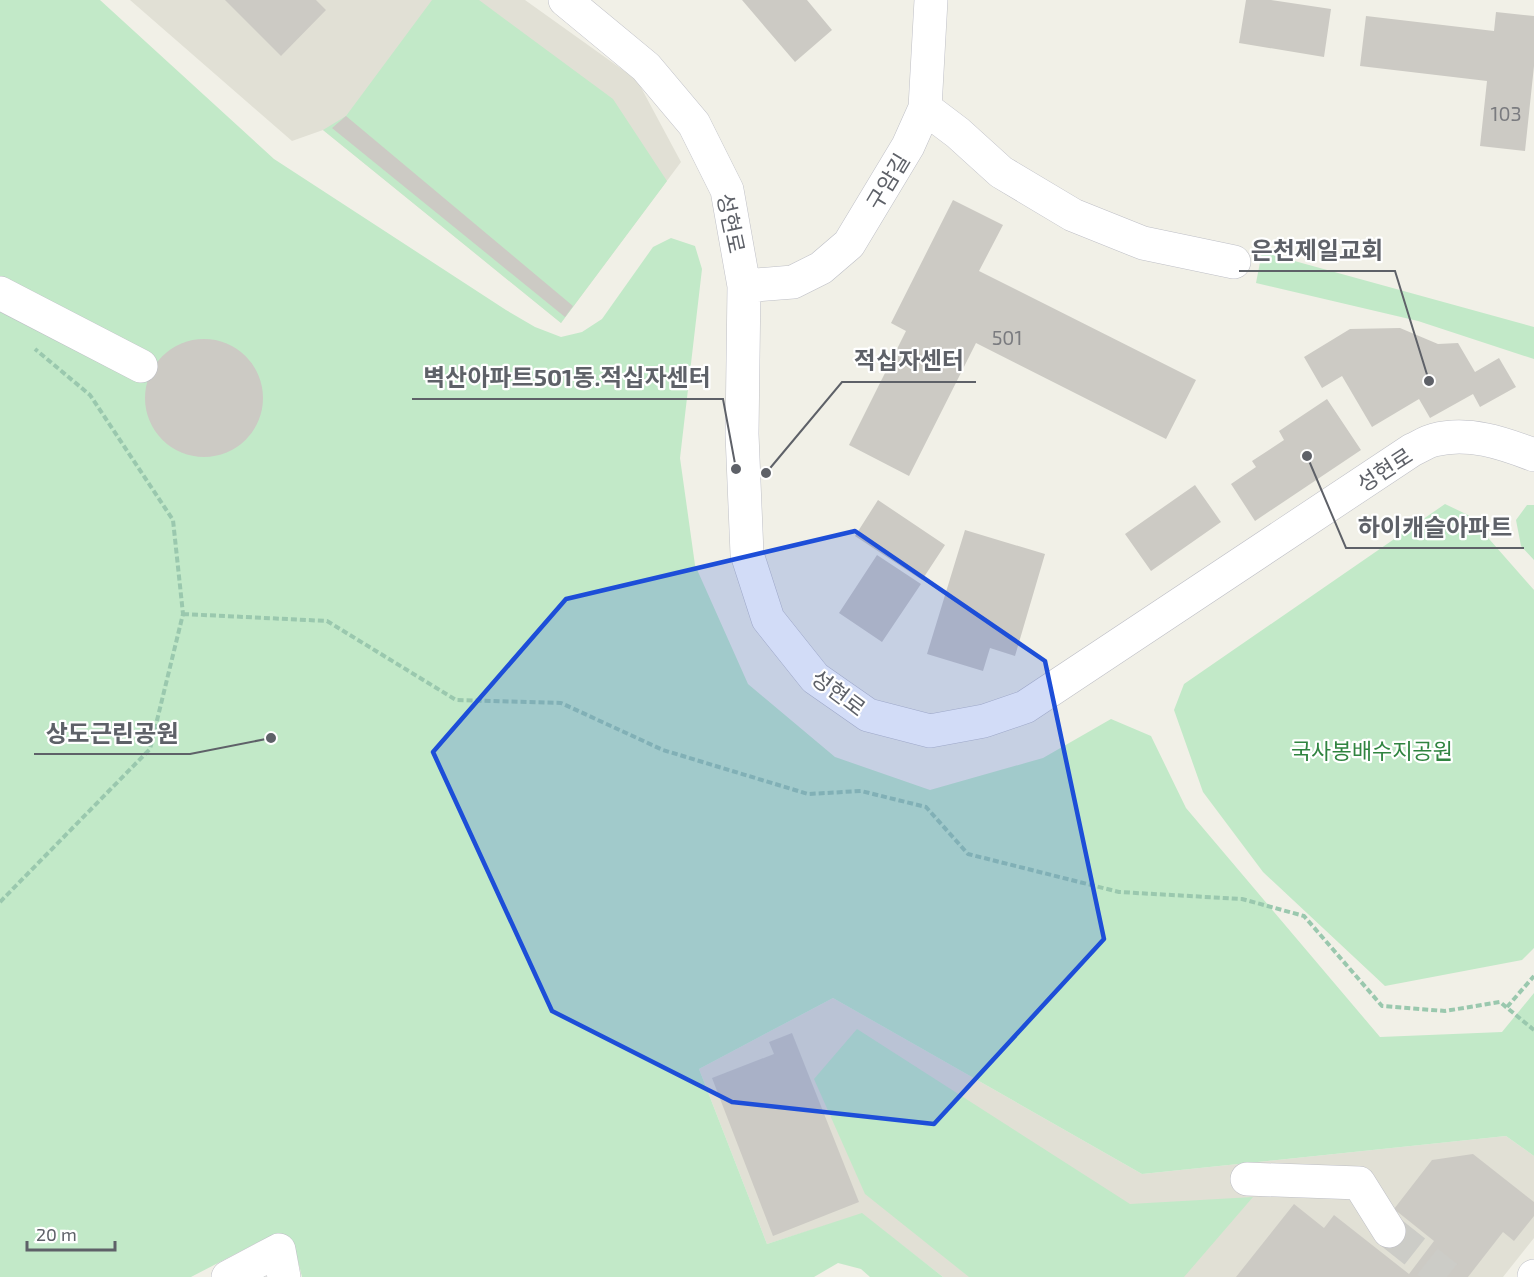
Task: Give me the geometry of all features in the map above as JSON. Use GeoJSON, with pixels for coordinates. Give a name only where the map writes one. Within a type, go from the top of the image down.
{"type":"FeatureCollection","features":[{"type":"Feature","properties":{"kind":"street","name":"성현로"},"geometry":{"type":"LineString","coordinates":[[565,0],[646,67],[694,124],[727,190],[744,286],[742,434],[747,554],[768,619],[815,678],[868,715],[930,731],[984,722],[1024,707],[1412,450],[1434,440],[1461,437],[1490,440],[1534,455]]}},
{"type":"Feature","properties":{"kind":"street","name":"구암길"},"geometry":{"type":"LineString","coordinates":[[744,286],[793,282],[821,268],[849,244],[908,146],[925,108],[931,0]]}},
{"type":"Feature","properties":{"kind":"street"},"geometry":{"type":"LineString","coordinates":[[925,108],[958,133],[1000,172],[1073,215],[1143,243],[1234,262]]}},
{"type":"Feature","properties":{"kind":"street"},"geometry":{"type":"LineString","coordinates":[[0,293],[141,366]]}},
{"type":"Feature","properties":{"kind":"street"},"geometry":{"type":"LineString","coordinates":[[1247,1179],[1359,1183],[1389,1232]]}},
{"type":"Feature","properties":{"kind":"street"},"geometry":{"type":"LineString","coordinates":[[228,1277],[279,1250],[284,1277]]}},
{"type":"Feature","properties":{"kind":"path"},"geometry":{"type":"LineString","coordinates":[[0,902],[150,749],[183,614],[174,520],[90,395],[27,342]]}},
{"type":"Feature","properties":{"kind":"path"},"geometry":{"type":"LineString","coordinates":[[183,614],[327,621],[456,700],[561,703],[663,750],[808,794],[861,791],[926,807],[968,854],[1119,892],[1242,899],[1304,916],[1382,1006],[1445,1011],[1500,1002],[1534,1030]]}},
{"type":"Feature","properties":{"kind":"path"},"geometry":{"type":"LineString","coordinates":[[1507,1007],[1534,976]]}},
{"type":"Feature","properties":{"kind":"highlighted area"},"geometry":{"type":"Polygon","coordinates":[[[855,531],[1045,661],[1104,939],[934,1124],[732,1102],[552,1011],[433,752],[566,599],[855,531]]]}},
{"type":"Feature","properties":{"kind":"shaded area"},"geometry":{"type":"Polygon","coordinates":[[[130,0],[525,0],[637,80],[681,162],[561,323],[323,130],[292,141],[130,0]]]}},
{"type":"Feature","properties":{"kind":"shaded area"},"geometry":{"type":"Polygon","coordinates":[[[833,998],[1142,1174],[1506,1136],[1534,1156],[1534,1238],[1503,1277],[943,1277],[862,1214],[767,1244],[699,1069],[833,998]]]}},
{"type":"Feature","properties":{"kind":"green space"},"geometry":{"type":"Polygon","coordinates":[[[0,0],[100,0],[274,159],[506,310],[535,327],[561,337],[582,332],[602,319],[653,247],[671,238],[695,246],[702,269],[680,458],[695,565],[748,684],[835,757],[930,790],[1043,758],[1111,719],[1151,736],[1186,808],[1380,1037],[1502,1032],[1534,993],[1534,1156],[1506,1136],[1142,1174],[833,998],[699,1069],[767,1244],[862,1213],[943,1277],[870,1277],[861,1269],[838,1263],[814,1277],[302,1277],[296,1253],[279,1235],[268,1237],[191,1277],[0,1277],[0,0]]]}},
{"type":"Feature","properties":{"kind":"green space"},"geometry":{"type":"Polygon","coordinates":[[[432,0],[479,0],[613,99],[667,181],[561,323],[323,130],[346,116],[432,0]]]}},
{"type":"Feature","properties":{"kind":"green space"},"geometry":{"type":"Polygon","coordinates":[[[1262,252],[1534,327],[1534,359],[1418,321],[1256,283],[1262,252]]]}},
{"type":"Feature","properties":{"kind":"green space","name":"국사봉배수지공원"},"geometry":{"type":"Polygon","coordinates":[[[1445,504],[1468,515],[1534,590],[1534,948],[1522,960],[1385,986],[1263,872],[1203,792],[1174,710],[1184,684],[1445,504]]]}},
{"type":"Feature","properties":{"kind":"green space"},"geometry":{"type":"Polygon","coordinates":[[[1527,505],[1534,505],[1534,560],[1521,546],[1516,520],[1527,505]]]}},
{"type":"Feature","properties":{"kind":"green space"},"geometry":{"type":"Polygon","coordinates":[[[857,1029],[1130,1204],[1253,1197],[1184,1277],[969,1277],[865,1194],[814,1079],[857,1029]]]}},
{"type":"Feature","properties":{"kind":"building"},"geometry":{"type":"Polygon","coordinates":[[[225,0],[316,0],[326,10],[281,56],[225,0]]]}},
{"type":"Feature","properties":{"kind":"building"},"geometry":{"type":"Polygon","coordinates":[[[742,0],[807,0],[832,30],[795,62],[742,0]]]}},
{"type":"Feature","properties":{"kind":"building"},"geometry":{"type":"Polygon","coordinates":[[[1246,0],[1271,0],[1331,9],[1324,57],[1239,43],[1246,0]]]}},
{"type":"Feature","properties":{"kind":"building"},"geometry":{"type":"Polygon","coordinates":[[[1496,12],[1534,16],[1534,66],[1525,151],[1480,146],[1487,81],[1360,66],[1366,16],[1494,31],[1496,12]]]}},
{"type":"Feature","properties":{"kind":"building"},"geometry":{"type":"Polygon","coordinates":[[[346,116],[573,306],[565,317],[332,128],[346,116]]]}},
{"type":"Feature","properties":{"kind":"building"},"geometry":{"type":"Polygon","coordinates":[[[953,200],[1003,225],[979,271],[1196,380],[1166,439],[976,343],[909,476],[849,445],[906,331],[891,323],[953,200]]]}},
{"type":"Feature","properties":{"kind":"building"},"geometry":{"type":"Polygon","coordinates":[[[1400,328],[1438,344],[1458,343],[1475,372],[1499,358],[1516,387],[1480,407],[1473,394],[1430,418],[1419,399],[1372,427],[1342,376],[1322,388],[1304,357],[1350,329],[1400,328]]]}},
{"type":"Feature","properties":{"kind":"building"},"geometry":{"type":"Polygon","coordinates":[[[204,339],[227,343],[246,356],[259,375],[263,398],[259,421],[246,440],[227,453],[204,457],[181,453],[162,440],[149,421],[145,398],[149,375],[162,356],[181,343],[204,339]]]}},
{"type":"Feature","properties":{"kind":"building"},"geometry":{"type":"Polygon","coordinates":[[[1327,399],[1361,450],[1255,521],[1231,484],[1256,467],[1252,461],[1284,440],[1279,431],[1327,399]]]}},
{"type":"Feature","properties":{"kind":"building"},"geometry":{"type":"Polygon","coordinates":[[[1195,485],[1221,522],[1151,571],[1125,534],[1195,485]]]}},
{"type":"Feature","properties":{"kind":"building"},"geometry":{"type":"Polygon","coordinates":[[[878,500],[945,545],[922,580],[855,536],[878,500]]]}},
{"type":"Feature","properties":{"kind":"building"},"geometry":{"type":"Polygon","coordinates":[[[965,530],[1045,554],[1015,656],[990,648],[983,671],[927,654],[965,530]]]}},
{"type":"Feature","properties":{"kind":"building"},"geometry":{"type":"Polygon","coordinates":[[[877,555],[921,584],[882,642],[839,613],[877,555]]]}},
{"type":"Feature","properties":{"kind":"building"},"geometry":{"type":"Polygon","coordinates":[[[792,1033],[859,1202],[773,1236],[712,1078],[774,1054],[769,1042],[792,1033]]]}},
{"type":"Feature","properties":{"kind":"building"},"geometry":{"type":"Polygon","coordinates":[[[1473,1154],[1534,1202],[1534,1216],[1514,1241],[1503,1232],[1468,1277],[1236,1277],[1294,1204],[1324,1228],[1334,1215],[1409,1274],[1434,1241],[1394,1209],[1432,1160],[1473,1154]]]}},
{"type":"Feature","properties":{"kind":"tunnel"},"geometry":{"type":"LineString","coordinates":[[1389,1231],[1447,1277]]}},
{"type":"Feature","properties":{"kind":"place","name":"은천제일교회"},"geometry":{"type":"Point","coordinates":[1429,381]}},
{"type":"Feature","properties":{"kind":"place","name":"하이캐슬아파트"},"geometry":{"type":"Point","coordinates":[1307,456]}},
{"type":"Feature","properties":{"kind":"place","name":"벽산아파트501동.적십자센터"},"geometry":{"type":"Point","coordinates":[736,469]}},
{"type":"Feature","properties":{"kind":"place","name":"적십자센터"},"geometry":{"type":"Point","coordinates":[766,473]}},
{"type":"Feature","properties":{"kind":"place","name":"상도근린공원"},"geometry":{"type":"Point","coordinates":[271,738]}}]}
